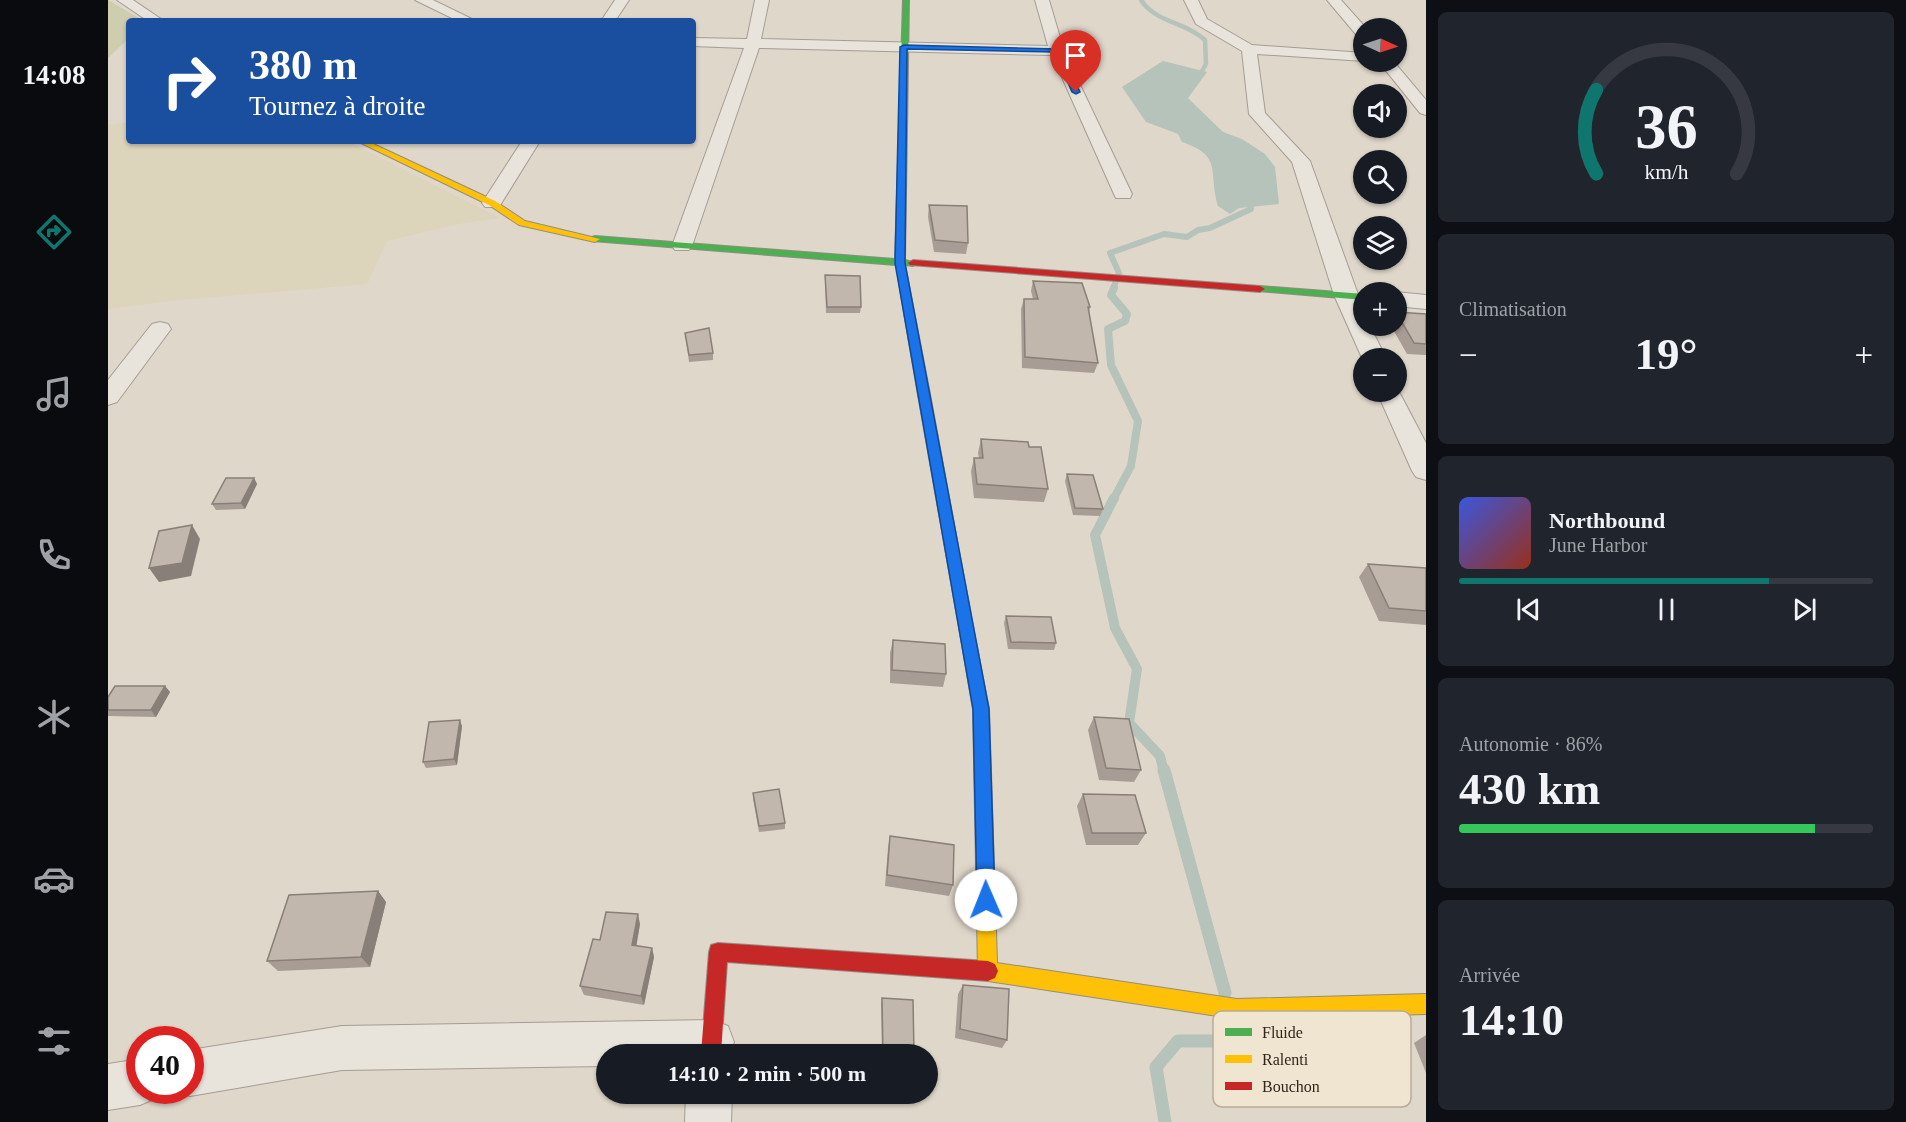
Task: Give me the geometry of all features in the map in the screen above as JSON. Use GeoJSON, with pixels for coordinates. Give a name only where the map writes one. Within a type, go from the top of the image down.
{"type":"FeatureCollection","features":[{"type":"Feature","properties":{"kind":"street"},"geometry":{"type":"LineString","coordinates":[[124,0],[152,18]]}},
{"type":"Feature","properties":{"kind":"street"},"geometry":{"type":"LineString","coordinates":[[422,0],[461,18]]}},
{"type":"Feature","properties":{"kind":"street"},"geometry":{"type":"LineString","coordinates":[[610,18],[622,0]]}},
{"type":"Feature","properties":{"kind":"street"},"geometry":{"type":"LineString","coordinates":[[682,246],[753,43],[762,0]]}},
{"type":"Feature","properties":{"kind":"street"},"geometry":{"type":"LineString","coordinates":[[906,0],[900,263],[981,709],[988,971]]}},
{"type":"Feature","properties":{"kind":"street"},"geometry":{"type":"LineString","coordinates":[[1042,0],[1057,51],[1123,194]]}},
{"type":"Feature","properties":{"kind":"street"},"geometry":{"type":"LineString","coordinates":[[1191,0],[1201,21],[1249,49],[1353,56]]}},
{"type":"Feature","properties":{"kind":"street"},"geometry":{"type":"LineString","coordinates":[[1334,0],[1353,22]]}},
{"type":"Feature","properties":{"kind":"street"},"geometry":{"type":"LineString","coordinates":[[696,42],[1057,51]]}},
{"type":"Feature","properties":{"kind":"street"},"geometry":{"type":"LineString","coordinates":[[1249,49],[1257,114],[1302,161],[1345,295],[1369,348]]}},
{"type":"Feature","properties":{"kind":"street"},"geometry":{"type":"LineString","coordinates":[[1394,72],[1426,110]]}},
{"type":"Feature","properties":{"kind":"street"},"geometry":{"type":"LineString","coordinates":[[368,144],[492,203],[522,223],[593,239],[1353,296]]}},
{"type":"Feature","properties":{"kind":"street"},"geometry":{"type":"LineString","coordinates":[[492,203],[529,144]]}},
{"type":"Feature","properties":{"kind":"street"},"geometry":{"type":"LineString","coordinates":[[1407,300],[1426,302]]}},
{"type":"Feature","properties":{"kind":"street"},"geometry":{"type":"LineString","coordinates":[[108,397],[160,329]]}},
{"type":"Feature","properties":{"kind":"street"},"geometry":{"type":"LineString","coordinates":[[1394,402],[1426,471]]}},
{"type":"Feature","properties":{"kind":"street"},"geometry":{"type":"LineString","coordinates":[[712,1044],[718,952],[988,971],[1237,1009],[1426,1004]]}},
{"type":"Feature","properties":{"kind":"street"},"geometry":{"type":"LineString","coordinates":[[204,1071],[342,1048],[596,1048]]}},
{"type":"Feature","properties":{"kind":"street"},"geometry":{"type":"LineString","coordinates":[[108,1087],[126,1084]]}},
{"type":"Feature","properties":{"kind":"street"},"geometry":{"type":"LineString","coordinates":[[708,1122],[709,1104]]}},
{"type":"Feature","properties":{"kind":"shaded area"},"geometry":{"type":"Polygon","coordinates":[[[1163,61],[1207,72],[1188,98],[1223,132],[1242,139],[1265,154],[1275,167],[1279,204],[1239,208],[1230,214],[1218,206],[1212,166],[1204,153],[1182,142],[1178,134],[1146,122],[1122,87],[1163,61]]]}},
{"type":"Feature","properties":{"kind":"shaded area"},"geometry":{"type":"Polygon","coordinates":[[[126,122],[126,144],[353,144],[500,218],[458,224],[387,241],[367,284],[170,301],[108,309],[108,125],[126,122]]]}},
{"type":"Feature","properties":{"kind":"green space"},"geometry":{"type":"Polygon","coordinates":[[[108,0],[139,18],[126,18],[126,41],[108,58],[108,0]]]}},
{"type":"Feature","properties":{"kind":"building"},"geometry":{"type":"Polygon","coordinates":[[[929,205],[967,206],[968,243],[935,240],[929,205]]]}},
{"type":"Feature","properties":{"kind":"building"},"geometry":{"type":"Polygon","coordinates":[[[825,275],[860,276],[861,307],[827,307],[825,275]]]}},
{"type":"Feature","properties":{"kind":"building"},"geometry":{"type":"Polygon","coordinates":[[[1033,281],[1082,283],[1090,307],[1088,307],[1098,363],[1025,357],[1024,299],[1038,299],[1033,281]]]}},
{"type":"Feature","properties":{"kind":"building"},"geometry":{"type":"Polygon","coordinates":[[[1407,313],[1426,314],[1426,344],[1414,343],[1407,331],[1407,313]]]}},
{"type":"Feature","properties":{"kind":"building"},"geometry":{"type":"Polygon","coordinates":[[[709,328],[713,353],[689,355],[685,333],[709,328]]]}},
{"type":"Feature","properties":{"kind":"building"},"geometry":{"type":"Polygon","coordinates":[[[981,439],[1028,442],[1029,447],[1041,447],[1048,489],[977,484],[974,458],[983,458],[981,439]]]}},
{"type":"Feature","properties":{"kind":"building"},"geometry":{"type":"Polygon","coordinates":[[[1067,474],[1093,475],[1103,509],[1075,508],[1067,474]]]}},
{"type":"Feature","properties":{"kind":"building"},"geometry":{"type":"Polygon","coordinates":[[[226,478],[254,478],[241,503],[212,504],[226,478]]]}},
{"type":"Feature","properties":{"kind":"building"},"geometry":{"type":"Polygon","coordinates":[[[192,525],[182,563],[149,568],[159,531],[192,525]]]}},
{"type":"Feature","properties":{"kind":"building"},"geometry":{"type":"Polygon","coordinates":[[[1368,564],[1426,568],[1426,611],[1389,608],[1368,564]]]}},
{"type":"Feature","properties":{"kind":"building"},"geometry":{"type":"Polygon","coordinates":[[[1006,616],[1051,617],[1056,643],[1011,642],[1006,616]]]}},
{"type":"Feature","properties":{"kind":"building"},"geometry":{"type":"Polygon","coordinates":[[[893,640],[945,644],[946,674],[892,670],[893,640]]]}},
{"type":"Feature","properties":{"kind":"building"},"geometry":{"type":"Polygon","coordinates":[[[115,686],[165,686],[151,710],[108,710],[108,697],[115,686]]]}},
{"type":"Feature","properties":{"kind":"building"},"geometry":{"type":"Polygon","coordinates":[[[1094,717],[1129,719],[1141,770],[1106,768],[1094,717]]]}},
{"type":"Feature","properties":{"kind":"building"},"geometry":{"type":"Polygon","coordinates":[[[460,720],[454,759],[423,762],[429,722],[460,720]]]}},
{"type":"Feature","properties":{"kind":"building"},"geometry":{"type":"Polygon","coordinates":[[[779,789],[785,823],[759,826],[753,793],[779,789]]]}},
{"type":"Feature","properties":{"kind":"building"},"geometry":{"type":"Polygon","coordinates":[[[1083,794],[1135,795],[1146,833],[1092,833],[1083,794]]]}},
{"type":"Feature","properties":{"kind":"building"},"geometry":{"type":"Polygon","coordinates":[[[890,836],[954,845],[953,885],[887,875],[890,836]]]}},
{"type":"Feature","properties":{"kind":"building"},"geometry":{"type":"Polygon","coordinates":[[[378,891],[361,957],[267,961],[289,895],[378,891]]]}},
{"type":"Feature","properties":{"kind":"building"},"geometry":{"type":"Polygon","coordinates":[[[606,912],[638,914],[632,945],[652,948],[641,996],[580,986],[593,939],[600,940],[606,912]]]}},
{"type":"Feature","properties":{"kind":"building"},"geometry":{"type":"Polygon","coordinates":[[[963,985],[1009,989],[1007,1040],[960,1029],[963,985]]]}},
{"type":"Feature","properties":{"kind":"building"},"geometry":{"type":"Polygon","coordinates":[[[882,998],[913,1000],[914,1044],[883,1044],[882,998]]]}},
{"type":"Feature","properties":{"kind":"waterway"},"geometry":{"type":"LineString","coordinates":[[1141,0],[1147,8],[1189,29],[1205,40],[1206,64],[1201,73],[1193,76]]}},
{"type":"Feature","properties":{"kind":"waterway"},"geometry":{"type":"LineString","coordinates":[[1113,289],[1119,273],[1110,253],[1164,234],[1187,237],[1198,230],[1210,228],[1251,209],[1251,194]]}},
{"type":"Feature","properties":{"kind":"waterway"},"geometry":{"type":"LineString","coordinates":[[1113,500],[1131,466],[1138,421],[1111,365],[1108,329],[1125,321],[1127,314],[1111,295],[1114,288]]}},
{"type":"Feature","properties":{"kind":"waterway"},"geometry":{"type":"LineString","coordinates":[[1114,498],[1095,535],[1115,628],[1137,669],[1129,723],[1160,756],[1164,772]]}},
{"type":"Feature","properties":{"kind":"waterway"},"geometry":{"type":"LineString","coordinates":[[1164,770],[1225,993]]}},
{"type":"Feature","properties":{"kind":"waterway"},"geometry":{"type":"LineString","coordinates":[[1165,1122],[1156,1067],[1178,1041],[1213,1041]]}},
{"type":"Feature","properties":{"kind":"traffic: fast"},"geometry":{"type":"LineString","coordinates":[[906,0],[900,263],[923,389]]}},
{"type":"Feature","properties":{"kind":"traffic: fast"},"geometry":{"type":"LineString","coordinates":[[595,239],[913,263]]}},
{"type":"Feature","properties":{"kind":"traffic: fast"},"geometry":{"type":"LineString","coordinates":[[1260,289],[1353,296]]}},
{"type":"Feature","properties":{"kind":"traffic: slow"},"geometry":{"type":"LineString","coordinates":[[367,144],[492,203],[522,223],[595,239]]}},
{"type":"Feature","properties":{"kind":"traffic: slow"},"geometry":{"type":"LineString","coordinates":[[966,627],[981,709],[988,971]]}},
{"type":"Feature","properties":{"kind":"traffic: slow"},"geometry":{"type":"LineString","coordinates":[[988,971],[1237,1009],[1426,1004]]}},
{"type":"Feature","properties":{"kind":"traffic: jam"},"geometry":{"type":"LineString","coordinates":[[913,263],[1260,289]]}},
{"type":"Feature","properties":{"kind":"traffic: jam"},"geometry":{"type":"LineString","coordinates":[[923,389],[966,627]]}},
{"type":"Feature","properties":{"kind":"traffic: jam"},"geometry":{"type":"LineString","coordinates":[[712,1044],[718,952],[988,971]]}},
{"type":"Feature","properties":{"kind":"route"},"geometry":{"type":"LineString","coordinates":[[986,900],[981,709],[900,263],[904,47],[1057,51],[1076,92]]}}]}
